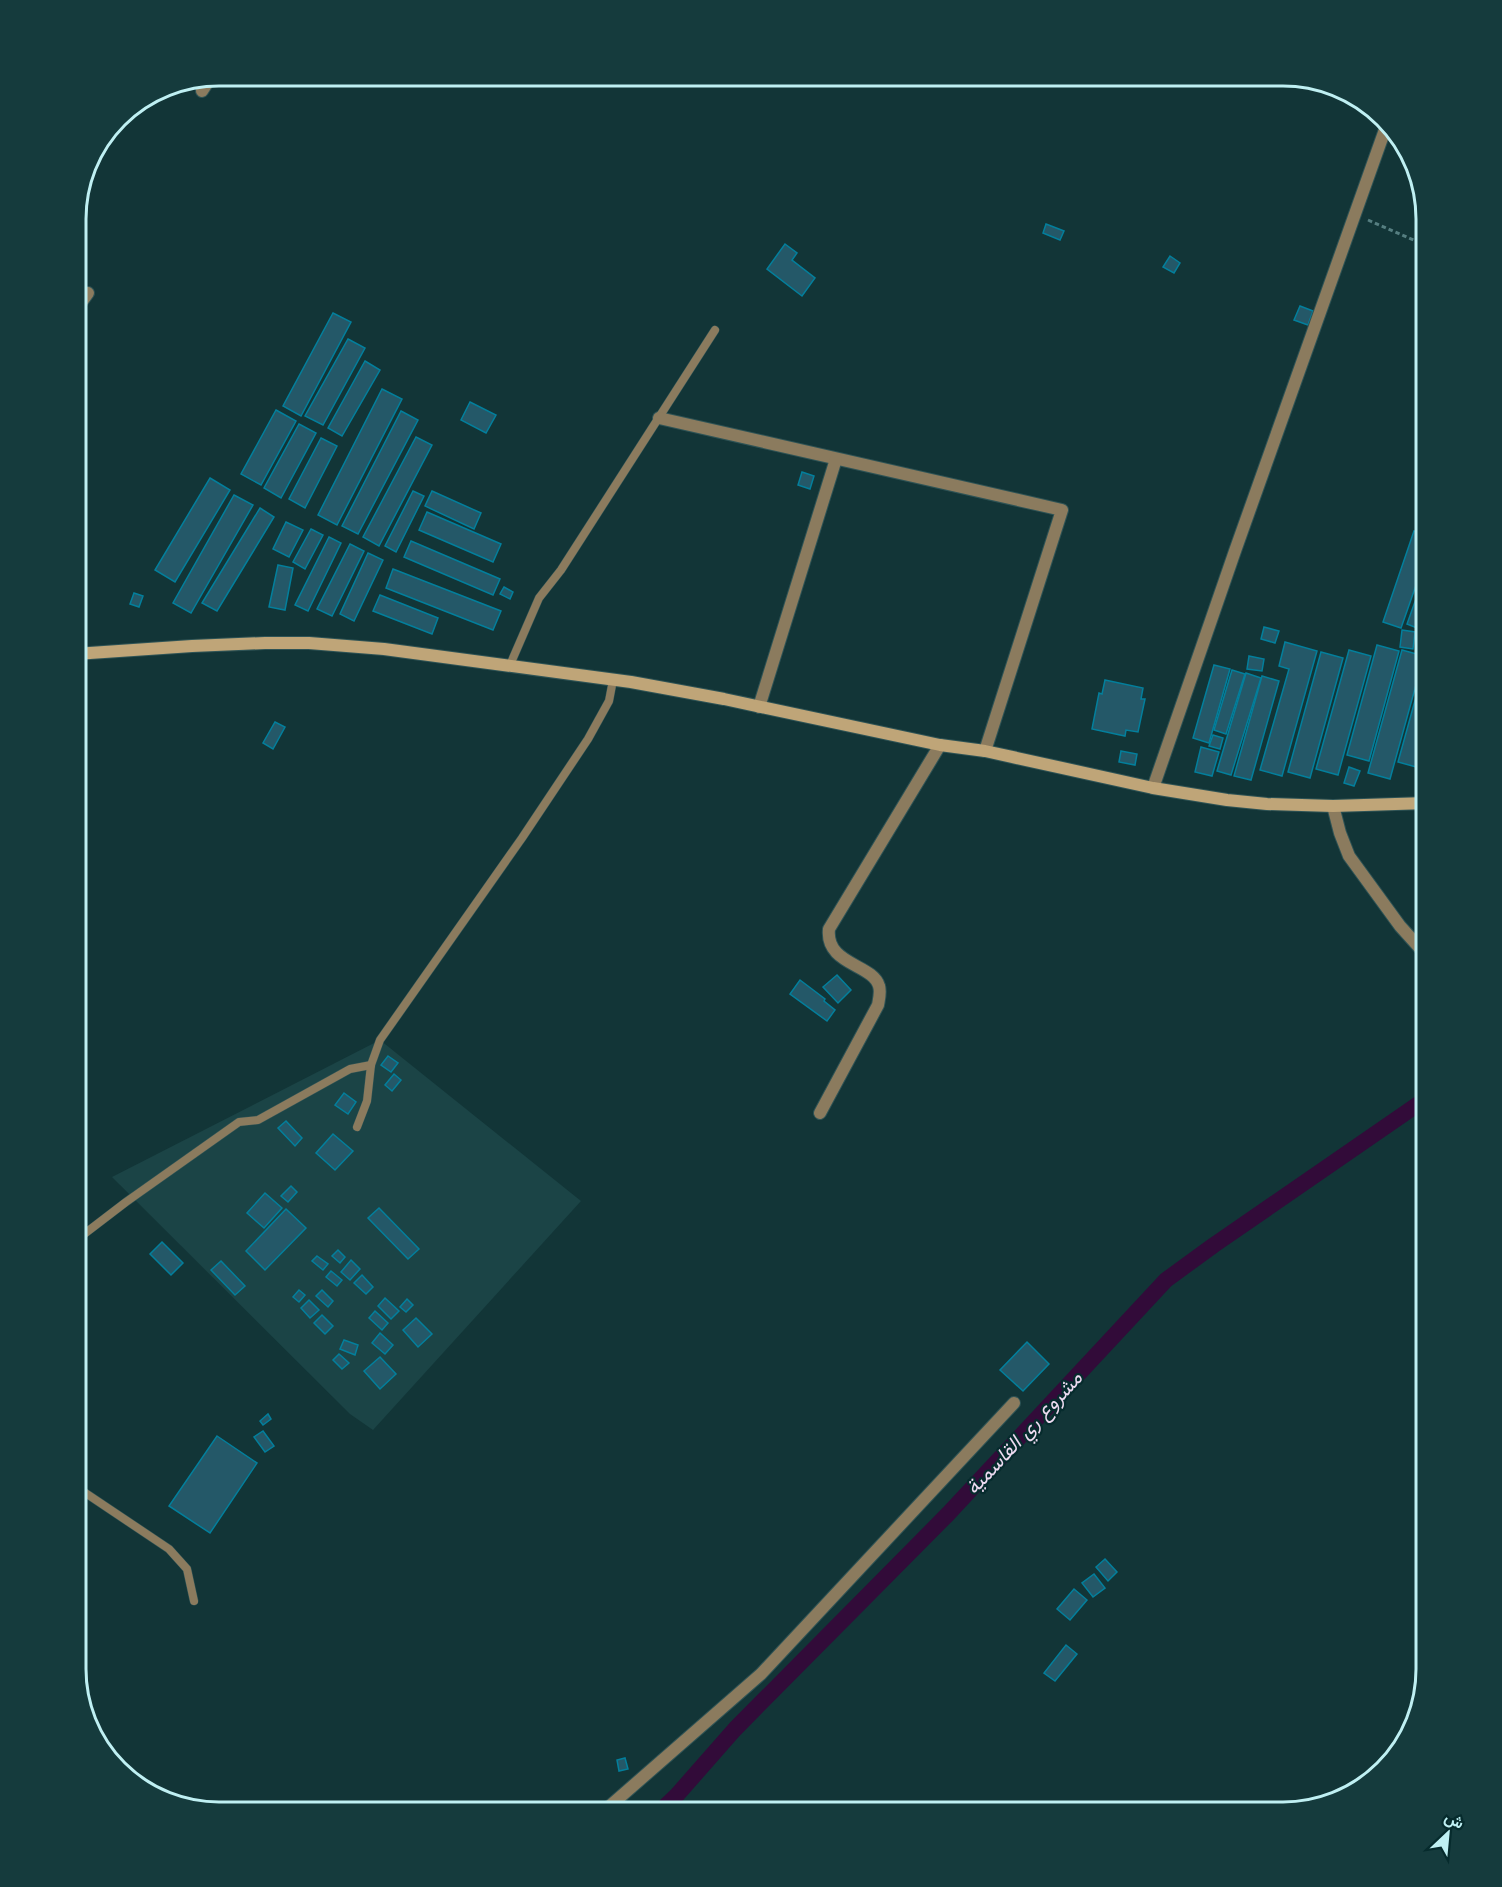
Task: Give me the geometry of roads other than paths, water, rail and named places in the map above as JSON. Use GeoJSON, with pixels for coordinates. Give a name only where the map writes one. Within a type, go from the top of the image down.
{"type":"FeatureCollection","features":[{"type":"Feature","properties":{"kind":"main road"},"geometry":{"type":"LineString","coordinates":[[86,653],[192,646],[309,643],[384,649],[613,680],[759,707],[940,746],[985,751],[1153,788],[1227,800],[1333,806],[1416,803]]}},
{"type":"Feature","properties":{"kind":"street"},"geometry":{"type":"LineString","coordinates":[[202,91],[205,87]]}},
{"type":"Feature","properties":{"kind":"street"},"geometry":{"type":"LineString","coordinates":[[1153,788],[1384,132]]}},
{"type":"Feature","properties":{"kind":"street"},"geometry":{"type":"LineString","coordinates":[[659,417],[1062,510],[985,751]]}},
{"type":"Feature","properties":{"kind":"street"},"geometry":{"type":"LineString","coordinates":[[759,707],[836,459]]}},
{"type":"Feature","properties":{"kind":"street"},"geometry":{"type":"LineString","coordinates":[[820,1113],[878,1005],[880,988],[876,980],[833,949],[829,929],[940,746]]}},
{"type":"Feature","properties":{"kind":"street"},"geometry":{"type":"LineString","coordinates":[[1333,806],[1340,833],[1350,856],[1400,926],[1416,944]]}},
{"type":"Feature","properties":{"kind":"street"},"geometry":{"type":"LineString","coordinates":[[614,1802],[761,1674],[1014,1403]]}},
{"type":"Feature","properties":{"kind":"lane"},"geometry":{"type":"LineString","coordinates":[[510,665],[539,598],[561,570],[715,330]]}},
{"type":"Feature","properties":{"kind":"lane"},"geometry":{"type":"LineString","coordinates":[[357,1127],[367,1101],[371,1065],[380,1040],[522,838],[588,739],[609,701],[613,680]]}},
{"type":"Feature","properties":{"kind":"lane"},"geometry":{"type":"LineString","coordinates":[[86,1233],[239,1122],[258,1120],[350,1069],[371,1065]]}},
{"type":"Feature","properties":{"kind":"lane"},"geometry":{"type":"LineString","coordinates":[[86,1493],[169,1549],[187,1569],[194,1601]]}},
{"type":"Feature","properties":{"kind":"waterway","name":"مشروع ري القاسمية"},"geometry":{"type":"LineString","coordinates":[[670,1802],[735,1729],[948,1514],[1166,1280],[1416,1106]]}}]}
